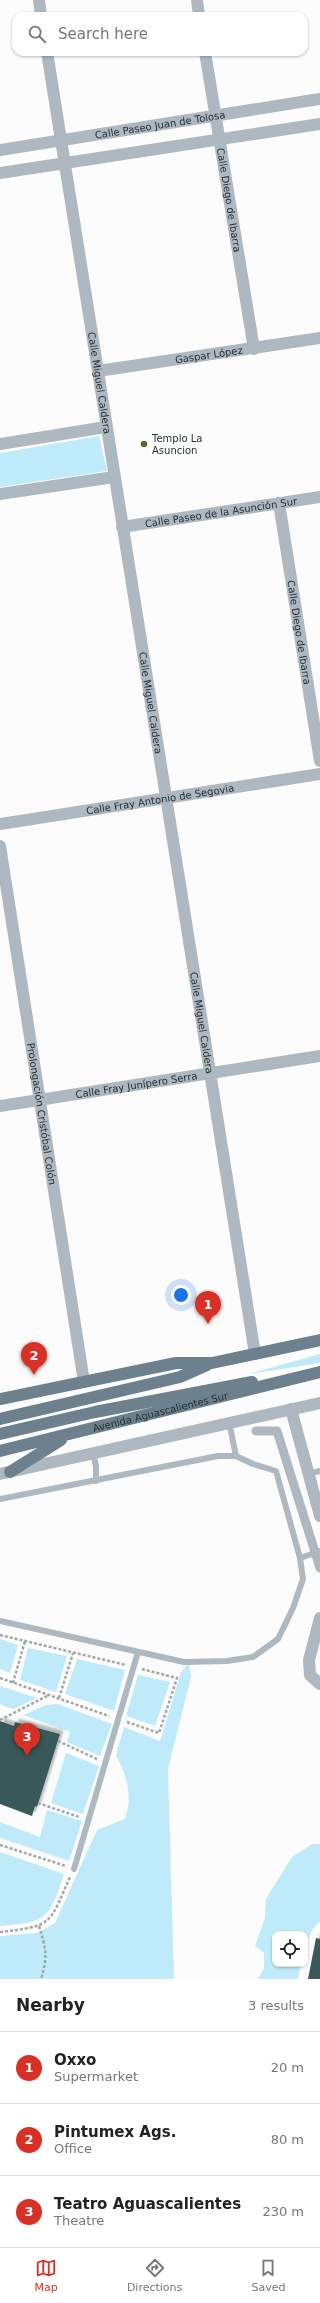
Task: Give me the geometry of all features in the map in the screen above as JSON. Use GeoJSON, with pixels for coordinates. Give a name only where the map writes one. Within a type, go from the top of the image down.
{"type":"FeatureCollection","features":[{"type":"Feature","properties":{"kind":"main road"},"geometry":{"type":"LineString","coordinates":[[0,1419],[180,1377],[212,1363],[320,1340]]}},
{"type":"Feature","properties":{"kind":"main road"},"geometry":{"type":"LineString","coordinates":[[0,1399],[176,1363],[212,1363]]}},
{"type":"Feature","properties":{"kind":"main road","name":"Avenida Aguascalientes Sur"},"geometry":{"type":"LineString","coordinates":[[0,1434],[208,1390],[320,1371]]}},
{"type":"Feature","properties":{"kind":"main road","name":"Avenida Aguascalientes Sur"},"geometry":{"type":"LineString","coordinates":[[0,1451],[320,1371]]}},
{"type":"Feature","properties":{"kind":"main road"},"geometry":{"type":"LineString","coordinates":[[5,1473],[70,1434]]}},
{"type":"Feature","properties":{"kind":"street"},"geometry":{"type":"LineString","coordinates":[[38,0],[40,12]]}},
{"type":"Feature","properties":{"kind":"street"},"geometry":{"type":"LineString","coordinates":[[197,0],[198,12]]}},
{"type":"Feature","properties":{"kind":"street","name":"Calle Miguel Caldera"},"geometry":{"type":"LineString","coordinates":[[48,56],[255,1354]]}},
{"type":"Feature","properties":{"kind":"street","name":"Calle Diego de Ibarra"},"geometry":{"type":"LineString","coordinates":[[206,56],[254,348]]}},
{"type":"Feature","properties":{"kind":"street","name":"Calle Paseo Juan de Tolosa"},"geometry":{"type":"LineString","coordinates":[[0,150],[216,115],[320,100]]}},
{"type":"Feature","properties":{"kind":"street"},"geometry":{"type":"LineString","coordinates":[[0,173],[320,124]]}},
{"type":"Feature","properties":{"kind":"street","name":"Gaspar López"},"geometry":{"type":"LineString","coordinates":[[98,372],[320,338]]}},
{"type":"Feature","properties":{"kind":"street"},"geometry":{"type":"LineString","coordinates":[[0,444],[106,428]]}},
{"type":"Feature","properties":{"kind":"street"},"geometry":{"type":"LineString","coordinates":[[0,494],[114,477]]}},
{"type":"Feature","properties":{"kind":"street","name":"Calle Paseo de la Asunción Sur"},"geometry":{"type":"LineString","coordinates":[[122,527],[320,497]]}},
{"type":"Feature","properties":{"kind":"street","name":"Calle Diego de Ibarra"},"geometry":{"type":"LineString","coordinates":[[279,503],[320,761]]}},
{"type":"Feature","properties":{"kind":"street","name":"Calle Fray Antonio de Segovia"},"geometry":{"type":"LineString","coordinates":[[0,824],[320,774]]}},
{"type":"Feature","properties":{"kind":"street","name":"Prolongación Cristóbal Colón"},"geometry":{"type":"LineString","coordinates":[[0,846],[84,1382]]}},
{"type":"Feature","properties":{"kind":"street","name":"Calle Fray Junípero Serra"},"geometry":{"type":"LineString","coordinates":[[0,1106],[320,1056]]}},
{"type":"Feature","properties":{"kind":"street"},"geometry":{"type":"LineString","coordinates":[[5,1473],[320,1402]]}},
{"type":"Feature","properties":{"kind":"street"},"geometry":{"type":"LineString","coordinates":[[291,1409],[314,1472],[320,1516]]}},
{"type":"Feature","properties":{"kind":"street"},"geometry":{"type":"LineString","coordinates":[[256,1431],[277,1431],[317,1552],[320,1568]]}},
{"type":"Feature","properties":{"kind":"street"},"geometry":{"type":"LineString","coordinates":[[320,1618],[309,1660],[310,1675],[320,1684]]}},
{"type":"Feature","properties":{"kind":"lane"},"geometry":{"type":"LineString","coordinates":[[229,1422],[236,1456]]}},
{"type":"Feature","properties":{"kind":"lane"},"geometry":{"type":"LineString","coordinates":[[93,1453],[96,1466],[96,1481]]}},
{"type":"Feature","properties":{"kind":"lane"},"geometry":{"type":"LineString","coordinates":[[0,1499],[218,1456],[236,1456],[253,1464],[276,1471],[300,1558],[303,1579],[293,1608],[278,1639],[253,1657],[227,1661],[184,1662],[0,1621]]}},
{"type":"Feature","properties":{"kind":"lane"},"geometry":{"type":"LineString","coordinates":[[300,1558],[317,1552]]}},
{"type":"Feature","properties":{"kind":"lane"},"geometry":{"type":"LineString","coordinates":[[74,1868],[120,1719],[138,1652]]}},
{"type":"Feature","properties":{"kind":"path"},"geometry":{"type":"LineString","coordinates":[[0,1635],[177,1678],[159,1733],[0,1678]]}},
{"type":"Feature","properties":{"kind":"path"},"geometry":{"type":"LineString","coordinates":[[13,1683],[25,1641]]}},
{"type":"Feature","properties":{"kind":"path"},"geometry":{"type":"LineString","coordinates":[[59,1698],[73,1653]]}},
{"type":"Feature","properties":{"kind":"path"},"geometry":{"type":"LineString","coordinates":[[0,1720],[49,1696]]}},
{"type":"Feature","properties":{"kind":"path"},"geometry":{"type":"LineString","coordinates":[[58,1741],[106,1763]]}},
{"type":"Feature","properties":{"kind":"path"},"geometry":{"type":"LineString","coordinates":[[38,1803],[89,1820]]}},
{"type":"Feature","properties":{"kind":"path"},"geometry":{"type":"LineString","coordinates":[[0,1845],[74,1868],[53,1916],[38,1926],[0,1932]]}},
{"type":"Feature","properties":{"kind":"path"},"geometry":{"type":"LineString","coordinates":[[38,1926],[46,1948],[47,1960],[41,1979]]}},
{"type":"Feature","properties":{"kind":"shaded area"},"geometry":{"type":"Polygon","coordinates":[[[99,436],[107,471],[0,487],[0,453],[99,436]]]}},
{"type":"Feature","properties":{"kind":"shaded area"},"geometry":{"type":"Polygon","coordinates":[[[320,1354],[320,1363],[249,1374],[316,1355],[320,1354]]]}},
{"type":"Feature","properties":{"kind":"shaded area"},"geometry":{"type":"Polygon","coordinates":[[[0,1639],[18,1645],[10,1673],[0,1669],[0,1639]]]}},
{"type":"Feature","properties":{"kind":"shaded area"},"geometry":{"type":"Polygon","coordinates":[[[28,1648],[67,1656],[56,1692],[20,1680],[28,1648]]]}},
{"type":"Feature","properties":{"kind":"shaded area"},"geometry":{"type":"Polygon","coordinates":[[[77,1659],[125,1670],[114,1711],[65,1694],[77,1659]]]}},
{"type":"Feature","properties":{"kind":"shaded area"},"geometry":{"type":"Polygon","coordinates":[[[189,1663],[191,1677],[168,1769],[174,1979],[0,1979],[0,1936],[37,1933],[55,1923],[97,1830],[125,1819],[129,1803],[128,1786],[116,1755],[124,1727],[160,1741],[181,1672],[189,1663]]]}},
{"type":"Feature","properties":{"kind":"shaded area"},"geometry":{"type":"Polygon","coordinates":[[[138,1675],[170,1682],[155,1726],[126,1716],[138,1675]]]}},
{"type":"Feature","properties":{"kind":"shaded area"},"geometry":{"type":"Polygon","coordinates":[[[0,1686],[37,1698],[13,1709],[0,1704],[0,1686]]]}},
{"type":"Feature","properties":{"kind":"shaded area"},"geometry":{"type":"Polygon","coordinates":[[[58,1704],[112,1724],[100,1756],[67,1742],[70,1732],[23,1715],[46,1705],[58,1704]]]}},
{"type":"Feature","properties":{"kind":"shaded area"},"geometry":{"type":"Polygon","coordinates":[[[66,1753],[99,1766],[83,1814],[51,1803],[66,1753]]]}},
{"type":"Feature","properties":{"kind":"shaded area"},"geometry":{"type":"Polygon","coordinates":[[[47,1810],[82,1821],[69,1861],[0,1838],[0,1822],[40,1837],[47,1810]]]}},
{"type":"Feature","properties":{"kind":"shaded area"},"geometry":{"type":"Polygon","coordinates":[[[312,1844],[320,1844],[320,1921],[312,1930],[308,1940],[308,1931],[272,1931],[272,1967],[300,1967],[298,1979],[258,1979],[264,1969],[264,1953],[255,1946],[265,1918],[266,1899],[292,1857],[312,1844]]]}},
{"type":"Feature","properties":{"kind":"shaded area"},"geometry":{"type":"Polygon","coordinates":[[[0,1852],[64,1874],[50,1909],[37,1920],[28,1923],[0,1926],[0,1852]]]}},
{"type":"Feature","properties":{"kind":"building"},"geometry":{"type":"Polygon","coordinates":[[[0,1721],[14,1726],[15,1722],[60,1734],[37,1807],[35,1806],[32,1816],[0,1804],[0,1721]]]}},
{"type":"Feature","properties":{"kind":"building"},"geometry":{"type":"Polygon","coordinates":[[[316,1938],[320,1939],[320,1979],[308,1979],[316,1938]]]}},
{"type":"Feature","properties":{"kind":"place","name":"Templo La Asuncion"},"geometry":{"type":"Point","coordinates":[144,444]}},
{"type":"Feature","properties":{"kind":"place","name":"Oxxo"},"geometry":{"type":"Point","coordinates":[208,1324]}},
{"type":"Feature","properties":{"kind":"place","name":"Pintumex Ags."},"geometry":{"type":"Point","coordinates":[34,1375]}},
{"type":"Feature","properties":{"kind":"place","name":"Teatro Aguascalientes"},"geometry":{"type":"Point","coordinates":[27,1756]}}]}
